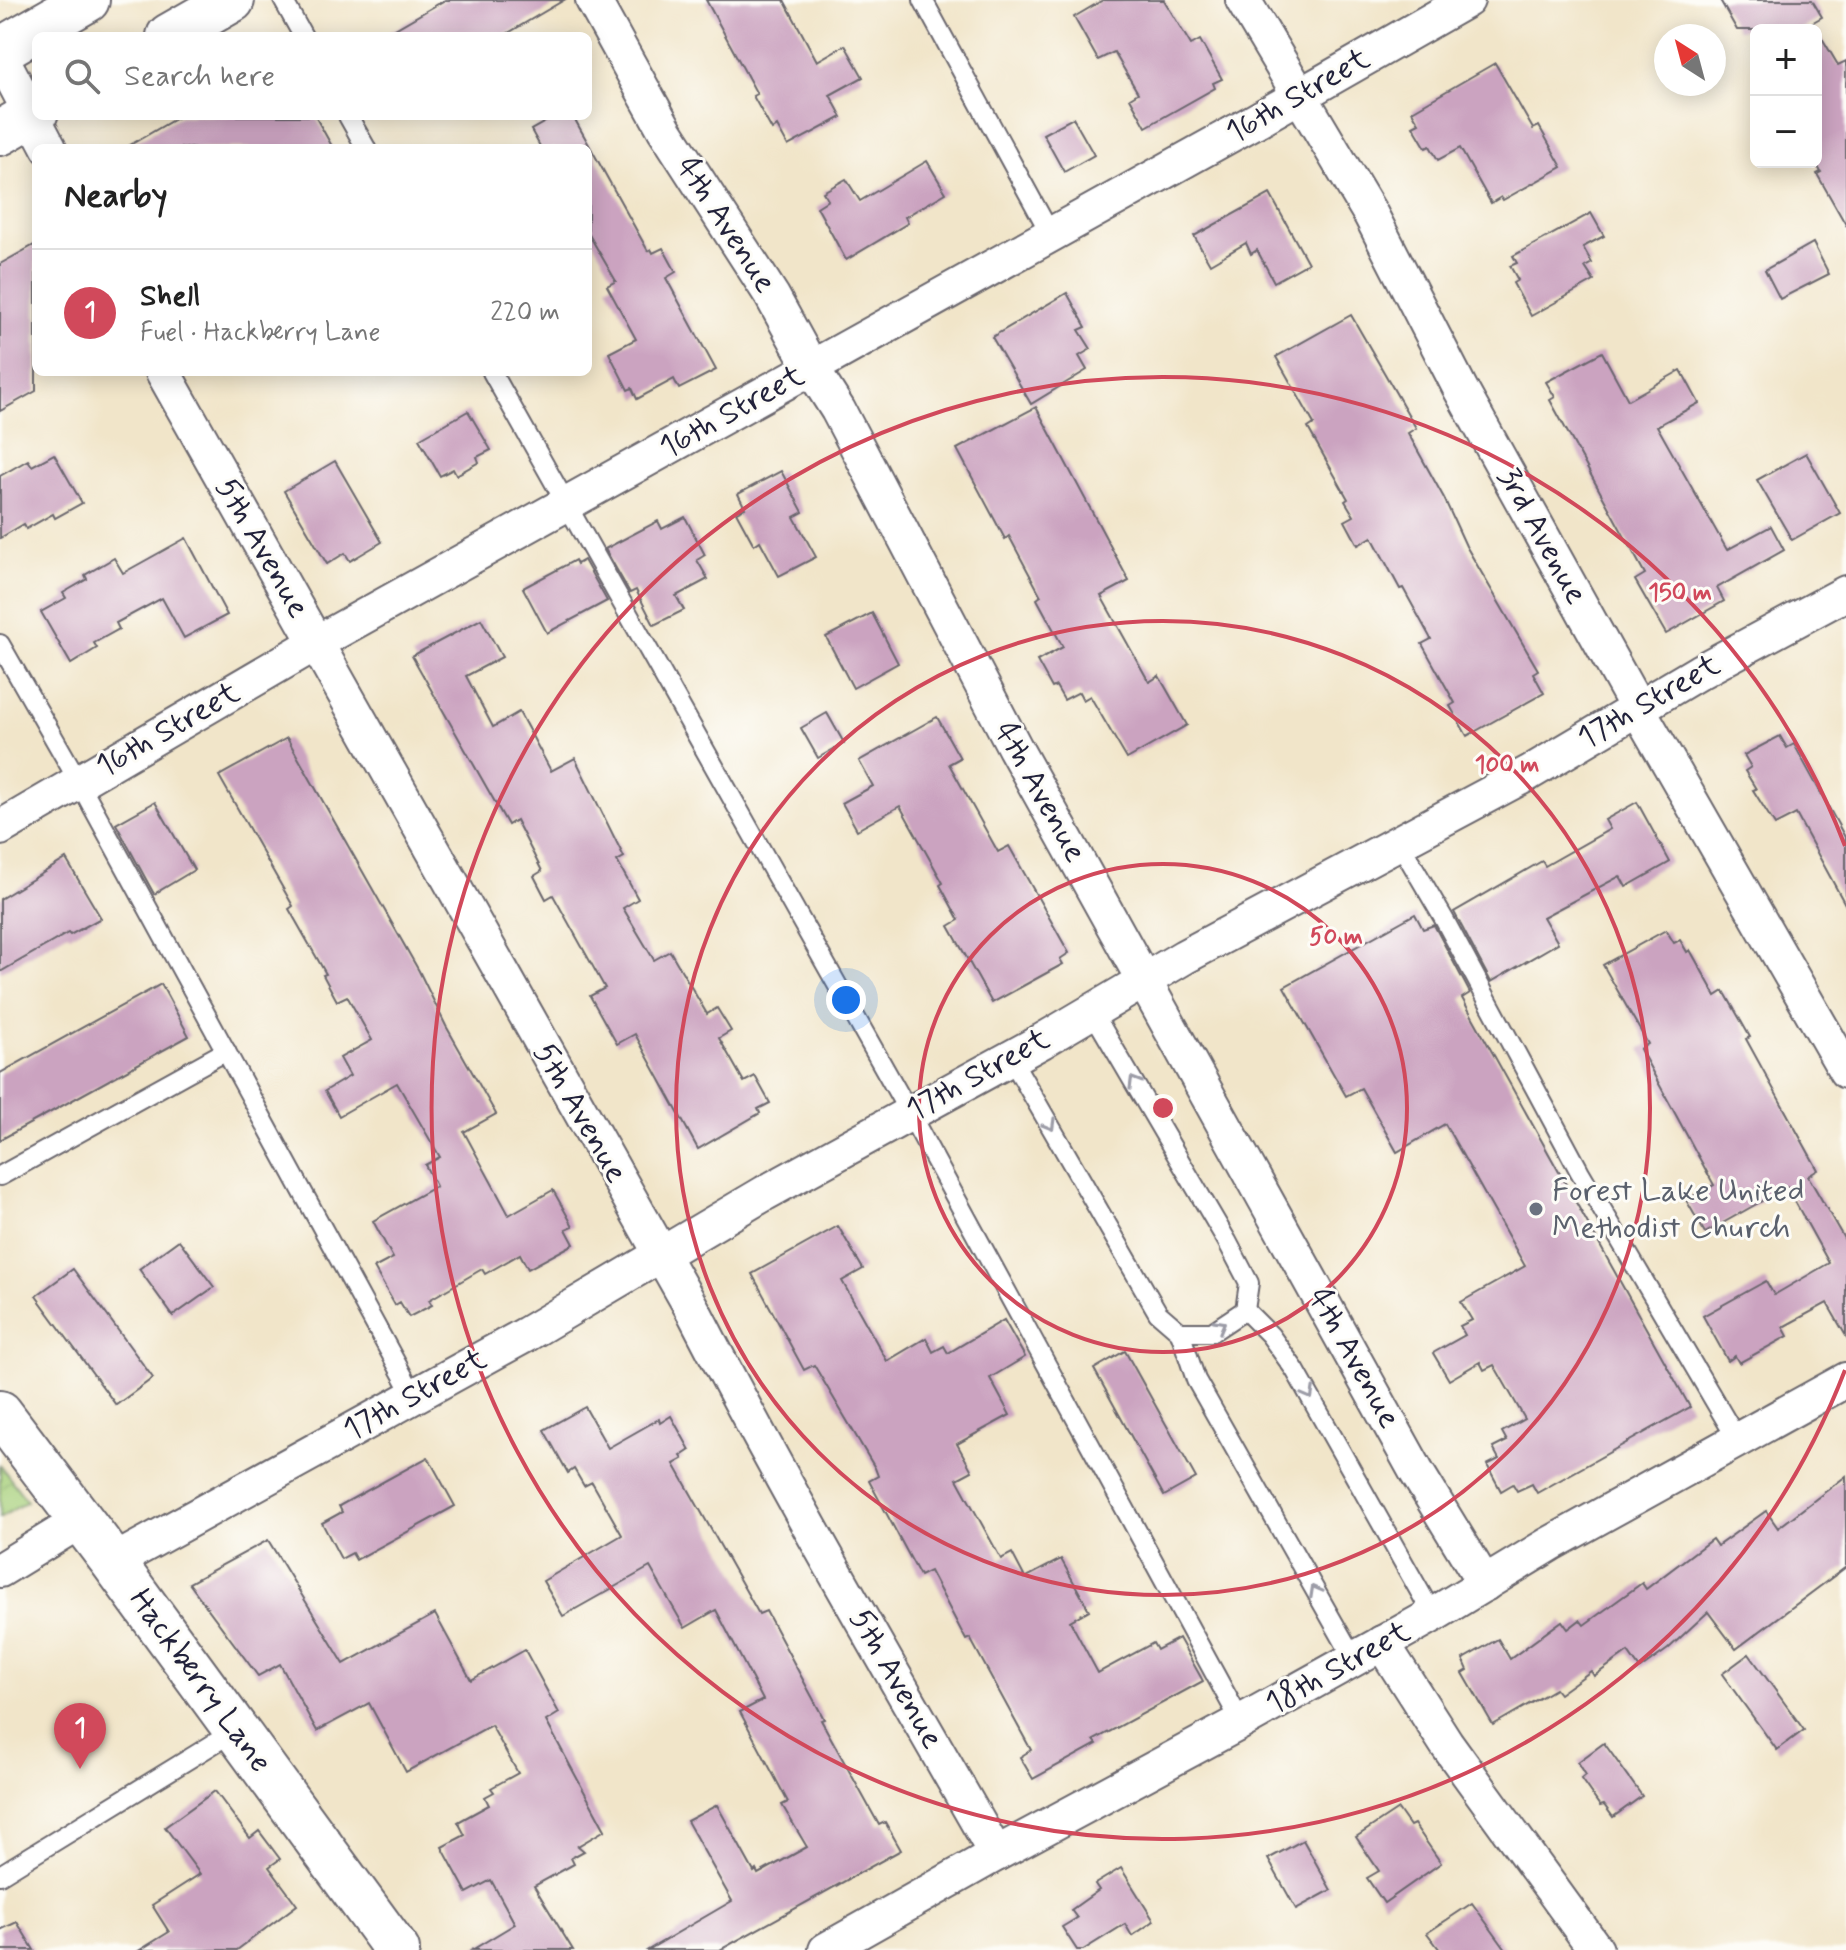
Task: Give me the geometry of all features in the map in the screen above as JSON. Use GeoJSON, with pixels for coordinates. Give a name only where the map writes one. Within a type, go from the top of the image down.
{"type":"FeatureCollection","features":[{"type":"Feature","properties":{"kind":"main road"},"geometry":{"type":"LineString","coordinates":[[33,32],[87,0]]}},
{"type":"Feature","properties":{"kind":"main road"},"geometry":{"type":"LineString","coordinates":[[176,32],[232,0]]}},
{"type":"Feature","properties":{"kind":"main road"},"geometry":{"type":"LineString","coordinates":[[0,52],[32,33]]}},
{"type":"Feature","properties":{"kind":"main road","name":"Hackberry Lane"},"geometry":{"type":"LineString","coordinates":[[0,1413],[236,1730],[382,1945]]}},
{"type":"Feature","properties":{"kind":"street","name":"3rd Avenue"},"geometry":{"type":"LineString","coordinates":[[1243,0],[1371,215],[1461,390],[1638,709],[1846,1071]]}},
{"type":"Feature","properties":{"kind":"street","name":"16th Street"},"geometry":{"type":"LineString","coordinates":[[0,828],[316,643],[812,369],[1467,0]]}},
{"type":"Feature","properties":{"kind":"street","name":"4th Avenue"},"geometry":{"type":"LineString","coordinates":[[598,2],[665,130],[772,296],[838,410],[1015,748],[1416,1471],[1485,1584]]}},
{"type":"Feature","properties":{"kind":"street"},"geometry":{"type":"LineString","coordinates":[[0,52],[29,127]]}},
{"type":"Feature","properties":{"kind":"street","name":"5th Avenue"},"geometry":{"type":"LineString","coordinates":[[165,376],[661,1253],[813,1533],[996,1854]]}},
{"type":"Feature","properties":{"kind":"street","name":"17th Street"},"geometry":{"type":"LineString","coordinates":[[113,1562],[527,1334],[661,1253],[1144,981],[1529,773],[1699,672],[1846,593]]}},
{"type":"Feature","properties":{"kind":"street","name":"18th Street"},"geometry":{"type":"LineString","coordinates":[[826,1950],[1433,1615],[1550,1544],[1846,1380]]}},
{"type":"Feature","properties":{"kind":"street"},"geometry":{"type":"LineString","coordinates":[[0,1570],[80,1521]]}},
{"type":"Feature","properties":{"kind":"street"},"geometry":{"type":"LineString","coordinates":[[1368,1651],[1446,1743],[1596,1950]]}},
{"type":"Feature","properties":{"kind":"lane"},"geometry":{"type":"LineString","coordinates":[[283,0],[301,32]]}},
{"type":"Feature","properties":{"kind":"lane"},"geometry":{"type":"LineString","coordinates":[[923,0],[1051,235]]}},
{"type":"Feature","properties":{"kind":"lane"},"geometry":{"type":"LineString","coordinates":[[350,120],[364,144]]}},
{"type":"Feature","properties":{"kind":"lane"},"geometry":{"type":"LineString","coordinates":[[494,376],[910,1114],[1241,1722]]}},
{"type":"Feature","properties":{"kind":"lane"},"geometry":{"type":"LineString","coordinates":[[0,644],[79,782],[414,1396]]}},
{"type":"Feature","properties":{"kind":"lane"},"geometry":{"type":"LineString","coordinates":[[1399,842],[1444,919],[1580,1172],[1738,1441]]}},
{"type":"Feature","properties":{"kind":"lane"},"geometry":{"type":"LineString","coordinates":[[1092,1011],[1249,1283],[1245,1310],[1212,1332],[1180,1332]]}},
{"type":"Feature","properties":{"kind":"lane"},"geometry":{"type":"LineString","coordinates":[[0,1176],[226,1051]]}},
{"type":"Feature","properties":{"kind":"lane"},"geometry":{"type":"LineString","coordinates":[[1011,1058],[1158,1313],[1180,1332],[1196,1380],[1368,1651]]}},
{"type":"Feature","properties":{"kind":"lane"},"geometry":{"type":"LineString","coordinates":[[1245,1310],[1270,1335],[1295,1370],[1433,1615]]}},
{"type":"Feature","properties":{"kind":"lane"},"geometry":{"type":"LineString","coordinates":[[0,1875],[236,1730]]}},
{"type":"Feature","properties":{"kind":"green space"},"geometry":{"type":"Polygon","coordinates":[[[0,1465],[27,1501],[0,1518],[0,1465]]]}},
{"type":"Feature","properties":{"kind":"building"},"geometry":{"type":"Polygon","coordinates":[[[445,0],[564,0],[510,32],[390,32],[445,0]]]}},
{"type":"Feature","properties":{"kind":"building"},"geometry":{"type":"Polygon","coordinates":[[[706,0],[784,0],[817,61],[845,45],[863,77],[830,95],[842,117],[788,146],[777,126],[772,130],[753,96],[757,94],[706,0]]]}},
{"type":"Feature","properties":{"kind":"building"},"geometry":{"type":"Polygon","coordinates":[[[1103,0],[1164,0],[1191,45],[1200,40],[1222,79],[1213,83],[1215,88],[1146,127],[1130,98],[1138,93],[1114,52],[1098,60],[1074,17],[1103,0]]]}},
{"type":"Feature","properties":{"kind":"building"},"geometry":{"type":"Polygon","coordinates":[[[1720,0],[1812,0],[1822,17],[1810,24],[1750,24],[1750,30],[1737,30],[1720,0]]]}},
{"type":"Feature","properties":{"kind":"building"},"geometry":{"type":"Polygon","coordinates":[[[1822,38],[1838,65],[1846,61],[1846,225],[1817,174],[1821,172],[1822,38]]]}},
{"type":"Feature","properties":{"kind":"building"},"geometry":{"type":"Polygon","coordinates":[[[1495,63],[1533,129],[1539,126],[1562,167],[1503,200],[1501,197],[1491,203],[1460,148],[1438,160],[1430,146],[1426,148],[1413,126],[1419,123],[1412,111],[1495,63]]]}},
{"type":"Feature","properties":{"kind":"building"},"geometry":{"type":"Polygon","coordinates":[[[1073,118],[1094,155],[1064,172],[1043,134],[1073,118]]]}},
{"type":"Feature","properties":{"kind":"building"},"geometry":{"type":"Polygon","coordinates":[[[173,120],[317,120],[331,144],[132,144],[173,120]]]}},
{"type":"Feature","properties":{"kind":"building"},"geometry":{"type":"Polygon","coordinates":[[[549,120],[575,120],[589,144],[539,144],[531,130],[549,120]]]}},
{"type":"Feature","properties":{"kind":"building"},"geometry":{"type":"Polygon","coordinates":[[[592,150],[648,251],[651,249],[653,253],[663,248],[676,272],[666,278],[716,370],[679,389],[674,379],[637,399],[632,388],[628,390],[609,353],[636,339],[607,286],[616,281],[592,240],[592,150]]]}},
{"type":"Feature","properties":{"kind":"building"},"geometry":{"type":"Polygon","coordinates":[[[927,161],[946,193],[905,217],[908,223],[846,260],[817,207],[828,200],[823,192],[846,179],[860,201],[927,161]]]}},
{"type":"Feature","properties":{"kind":"building"},"geometry":{"type":"Polygon","coordinates":[[[1270,194],[1308,263],[1274,282],[1257,250],[1251,254],[1246,243],[1210,264],[1194,236],[1270,194]]]}},
{"type":"Feature","properties":{"kind":"building"},"geometry":{"type":"Polygon","coordinates":[[[1591,213],[1604,236],[1583,247],[1592,263],[1585,267],[1594,281],[1531,316],[1513,283],[1518,280],[1510,266],[1517,263],[1513,256],[1591,213]]]}},
{"type":"Feature","properties":{"kind":"building"},"geometry":{"type":"Polygon","coordinates":[[[1813,243],[1829,274],[1780,299],[1765,270],[1813,243]]]}},
{"type":"Feature","properties":{"kind":"building"},"geometry":{"type":"Polygon","coordinates":[[[32,246],[32,376],[36,376],[36,391],[0,411],[0,264],[32,246]]]}},
{"type":"Feature","properties":{"kind":"building"},"geometry":{"type":"Polygon","coordinates":[[[1067,293],[1086,327],[1079,330],[1091,349],[1079,356],[1087,370],[1031,404],[992,337],[1067,293]]]}},
{"type":"Feature","properties":{"kind":"building"},"geometry":{"type":"Polygon","coordinates":[[[1351,315],[1416,428],[1408,433],[1466,546],[1538,670],[1533,673],[1544,693],[1467,736],[1450,706],[1455,703],[1422,644],[1431,639],[1403,588],[1400,589],[1372,537],[1358,545],[1345,521],[1354,516],[1345,501],[1348,499],[1308,428],[1314,424],[1276,357],[1351,315]]]}},
{"type":"Feature","properties":{"kind":"building"},"geometry":{"type":"Polygon","coordinates":[[[1602,352],[1628,400],[1681,370],[1699,403],[1657,426],[1727,550],[1771,526],[1784,550],[1717,588],[1724,601],[1666,634],[1635,580],[1645,574],[1550,400],[1555,397],[1546,382],[1602,352]]]}},
{"type":"Feature","properties":{"kind":"building"},"geometry":{"type":"Polygon","coordinates":[[[1036,407],[1129,581],[1101,596],[1149,682],[1159,676],[1187,725],[1127,759],[1090,696],[1083,700],[1079,692],[1064,700],[1056,686],[1052,688],[1037,661],[1063,647],[1037,599],[1041,596],[1009,536],[1005,539],[957,449],[1036,407]]]}},
{"type":"Feature","properties":{"kind":"building"},"geometry":{"type":"Polygon","coordinates":[[[468,411],[491,450],[477,457],[479,462],[456,475],[453,469],[440,476],[419,439],[468,411]]]}},
{"type":"Feature","properties":{"kind":"building"},"geometry":{"type":"Polygon","coordinates":[[[1806,453],[1840,513],[1792,540],[1757,480],[1806,453]]]}},
{"type":"Feature","properties":{"kind":"building"},"geometry":{"type":"Polygon","coordinates":[[[54,454],[82,503],[26,529],[24,524],[0,538],[0,476],[28,460],[32,466],[54,454]]]}},
{"type":"Feature","properties":{"kind":"building"},"geometry":{"type":"Polygon","coordinates":[[[335,461],[382,542],[350,561],[345,553],[327,564],[284,491],[335,461]]]}},
{"type":"Feature","properties":{"kind":"building"},"geometry":{"type":"Polygon","coordinates":[[[781,471],[803,512],[794,517],[816,557],[779,576],[760,541],[754,545],[736,512],[745,508],[738,494],[781,471]]]}},
{"type":"Feature","properties":{"kind":"building"},"geometry":{"type":"Polygon","coordinates":[[[685,517],[705,555],[697,560],[708,579],[676,596],[684,610],[654,625],[636,590],[630,593],[605,549],[658,521],[662,529],[685,517]]]}},
{"type":"Feature","properties":{"kind":"building"},"geometry":{"type":"Polygon","coordinates":[[[186,538],[227,615],[184,638],[162,598],[116,623],[119,629],[94,643],[97,648],[71,664],[41,612],[66,598],[63,593],[114,558],[123,573],[186,538]]]}},
{"type":"Feature","properties":{"kind":"building"},"geometry":{"type":"Polygon","coordinates":[[[575,560],[577,564],[584,560],[607,601],[547,633],[523,588],[575,560]]]}},
{"type":"Feature","properties":{"kind":"building"},"geometry":{"type":"Polygon","coordinates":[[[872,613],[898,663],[853,688],[826,637],[872,613]]]}},
{"type":"Feature","properties":{"kind":"building"},"geometry":{"type":"Polygon","coordinates":[[[481,619],[502,657],[466,676],[493,727],[519,712],[551,771],[575,758],[624,857],[617,861],[638,899],[623,908],[654,960],[670,951],[707,1014],[717,1008],[731,1031],[719,1038],[744,1082],[755,1076],[770,1103],[758,1109],[760,1113],[698,1149],[635,1034],[617,1044],[590,996],[605,988],[553,895],[546,899],[534,876],[542,871],[516,820],[508,825],[412,656],[481,619]]]}},
{"type":"Feature","properties":{"kind":"building"},"geometry":{"type":"Polygon","coordinates":[[[827,713],[844,743],[818,758],[801,728],[827,713]]]}},
{"type":"Feature","properties":{"kind":"building"},"geometry":{"type":"Polygon","coordinates":[[[937,717],[960,758],[949,764],[998,852],[1009,846],[1069,953],[1060,959],[1063,964],[992,1003],[949,926],[959,920],[940,885],[943,883],[900,806],[857,830],[842,803],[873,786],[859,761],[937,717]]]}},
{"type":"Feature","properties":{"kind":"building"},"geometry":{"type":"Polygon","coordinates":[[[1780,736],[1787,748],[1794,744],[1846,839],[1846,906],[1796,814],[1775,825],[1745,771],[1751,767],[1744,755],[1780,736]]]}},
{"type":"Feature","properties":{"kind":"building"},"geometry":{"type":"Polygon","coordinates":[[[287,738],[496,1114],[464,1132],[509,1215],[553,1190],[573,1226],[566,1229],[574,1244],[528,1269],[520,1254],[485,1274],[482,1269],[429,1300],[432,1305],[409,1317],[400,1302],[395,1305],[374,1268],[393,1258],[373,1221],[436,1186],[425,1165],[440,1157],[397,1083],[339,1116],[325,1091],[350,1076],[340,1058],[372,1040],[347,996],[337,1001],[323,975],[326,974],[289,909],[293,906],[219,776],[287,738]]]}},
{"type":"Feature","properties":{"kind":"building"},"geometry":{"type":"Polygon","coordinates":[[[155,802],[194,870],[154,894],[116,824],[155,802]]]}},
{"type":"Feature","properties":{"kind":"building"},"geometry":{"type":"Polygon","coordinates":[[[1637,802],[1670,862],[1626,887],[1620,876],[1543,917],[1558,943],[1491,982],[1454,912],[1542,861],[1545,866],[1610,829],[1605,820],[1637,802]]]}},
{"type":"Feature","properties":{"kind":"building"},"geometry":{"type":"Polygon","coordinates":[[[66,859],[101,918],[0,972],[0,899],[66,859]]]}},
{"type":"Feature","properties":{"kind":"building","name":"Forest Lake United Methodist Church"},"geometry":{"type":"Polygon","coordinates":[[[1415,914],[1423,929],[1434,925],[1470,993],[1462,998],[1690,1407],[1537,1493],[1532,1484],[1517,1491],[1513,1484],[1501,1491],[1487,1465],[1499,1459],[1493,1448],[1507,1441],[1502,1432],[1525,1419],[1494,1365],[1484,1370],[1480,1362],[1449,1380],[1433,1353],[1465,1335],[1460,1326],[1472,1320],[1461,1302],[1525,1266],[1445,1124],[1397,1152],[1361,1088],[1346,1096],[1284,987],[1415,914]]]}},
{"type":"Feature","properties":{"kind":"building"},"geometry":{"type":"Polygon","coordinates":[[[1666,930],[1674,943],[1680,940],[1687,952],[1690,950],[1716,996],[1724,991],[1750,1037],[1746,1039],[1818,1170],[1808,1176],[1846,1242],[1846,1336],[1827,1303],[1783,1327],[1788,1336],[1739,1363],[1735,1356],[1728,1361],[1703,1316],[1766,1281],[1774,1295],[1829,1263],[1787,1187],[1705,1233],[1686,1200],[1714,1185],[1640,1049],[1648,1044],[1603,965],[1666,930]]]}},
{"type":"Feature","properties":{"kind":"building"},"geometry":{"type":"Polygon","coordinates":[[[161,984],[189,1036],[0,1140],[0,1073],[161,984]]]}},
{"type":"Feature","properties":{"kind":"building"},"geometry":{"type":"Polygon","coordinates":[[[838,1226],[863,1269],[842,1281],[887,1361],[926,1338],[933,1352],[944,1346],[948,1353],[1004,1320],[1025,1357],[990,1378],[1010,1415],[957,1444],[972,1471],[957,1479],[1001,1559],[1012,1553],[1025,1578],[1061,1559],[1089,1610],[1070,1621],[1098,1673],[1153,1643],[1157,1650],[1179,1638],[1203,1681],[1094,1740],[1097,1744],[1033,1779],[1020,1757],[1031,1750],[970,1638],[966,1640],[930,1571],[920,1576],[869,1481],[878,1476],[875,1468],[814,1365],[804,1370],[752,1274],[838,1226]]]}},
{"type":"Feature","properties":{"kind":"building"},"geometry":{"type":"Polygon","coordinates":[[[179,1240],[214,1287],[173,1316],[139,1269],[179,1240]]]}},
{"type":"Feature","properties":{"kind":"building"},"geometry":{"type":"Polygon","coordinates":[[[73,1269],[153,1378],[116,1405],[36,1296],[73,1269]]]}},
{"type":"Feature","properties":{"kind":"building"},"geometry":{"type":"Polygon","coordinates":[[[1125,1351],[1196,1478],[1164,1496],[1094,1369],[1125,1351]]]}},
{"type":"Feature","properties":{"kind":"building"},"geometry":{"type":"Polygon","coordinates":[[[585,1407],[608,1448],[659,1419],[660,1423],[671,1416],[690,1450],[674,1464],[759,1614],[766,1611],[879,1825],[885,1822],[901,1850],[720,1950],[648,1950],[732,1901],[687,1821],[717,1805],[754,1872],[756,1870],[758,1874],[807,1847],[782,1805],[788,1802],[740,1712],[763,1700],[716,1610],[685,1628],[650,1567],[563,1616],[543,1581],[622,1535],[592,1482],[584,1486],[574,1469],[568,1473],[544,1430],[585,1407]]]}},
{"type":"Feature","properties":{"kind":"building"},"geometry":{"type":"Polygon","coordinates":[[[428,1457],[455,1506],[356,1560],[352,1553],[341,1559],[322,1523],[342,1512],[339,1506],[428,1457]]]}},
{"type":"Feature","properties":{"kind":"building"},"geometry":{"type":"Polygon","coordinates":[[[1846,1476],[1846,1567],[1736,1649],[1708,1612],[1668,1649],[1640,1669],[1628,1652],[1594,1676],[1591,1671],[1559,1694],[1555,1689],[1493,1725],[1463,1673],[1468,1670],[1463,1659],[1498,1639],[1510,1659],[1562,1621],[1568,1629],[1580,1620],[1584,1625],[1642,1583],[1646,1589],[1712,1539],[1717,1546],[1766,1511],[1778,1528],[1846,1476]]]}},
{"type":"Feature","properties":{"kind":"building"},"geometry":{"type":"Polygon","coordinates":[[[268,1540],[344,1664],[435,1614],[471,1680],[525,1650],[559,1713],[546,1721],[605,1830],[578,1846],[584,1851],[571,1858],[574,1864],[534,1886],[573,1950],[472,1950],[515,1924],[491,1880],[467,1893],[442,1847],[465,1835],[458,1822],[489,1805],[485,1797],[494,1792],[491,1788],[518,1773],[491,1725],[406,1772],[369,1703],[317,1731],[280,1664],[258,1676],[189,1583],[268,1540]]]}},
{"type":"Feature","properties":{"kind":"building"},"geometry":{"type":"Polygon","coordinates":[[[1749,1654],[1804,1730],[1777,1750],[1722,1674],[1749,1654]]]}},
{"type":"Feature","properties":{"kind":"building"},"geometry":{"type":"Polygon","coordinates":[[[1604,1743],[1642,1796],[1613,1817],[1604,1805],[1600,1806],[1581,1779],[1586,1775],[1578,1762],[1604,1743]]]}},
{"type":"Feature","properties":{"kind":"building"},"geometry":{"type":"Polygon","coordinates":[[[215,1791],[250,1838],[259,1831],[280,1859],[269,1867],[297,1905],[237,1950],[140,1950],[169,1932],[152,1905],[200,1874],[165,1827],[215,1791]]]}},
{"type":"Feature","properties":{"kind":"building"},"geometry":{"type":"Polygon","coordinates":[[[1398,1809],[1410,1826],[1414,1824],[1441,1863],[1384,1903],[1367,1878],[1379,1871],[1356,1837],[1398,1809]]]}},
{"type":"Feature","properties":{"kind":"building"},"geometry":{"type":"Polygon","coordinates":[[[1303,1840],[1331,1890],[1296,1909],[1268,1859],[1303,1840]]]}},
{"type":"Feature","properties":{"kind":"building"},"geometry":{"type":"Polygon","coordinates":[[[1121,1868],[1154,1921],[1132,1936],[1125,1924],[1083,1950],[1077,1950],[1062,1927],[1077,1918],[1071,1910],[1099,1890],[1095,1884],[1121,1868]]]}},
{"type":"Feature","properties":{"kind":"building"},"geometry":{"type":"Polygon","coordinates":[[[1472,1903],[1506,1950],[1440,1950],[1427,1933],[1472,1903]]]}},
{"type":"Feature","properties":{"kind":"building"},"geometry":{"type":"Polygon","coordinates":[[[17,1922],[34,1950],[0,1950],[0,1930],[17,1922]]]}},
{"type":"Feature","properties":{"kind":"place","name":"Forest Lake United Methodist Church"},"geometry":{"type":"Point","coordinates":[1536,1209]}},
{"type":"Feature","properties":{"kind":"place","name":"Shell"},"geometry":{"type":"Point","coordinates":[80,1769]}}]}
